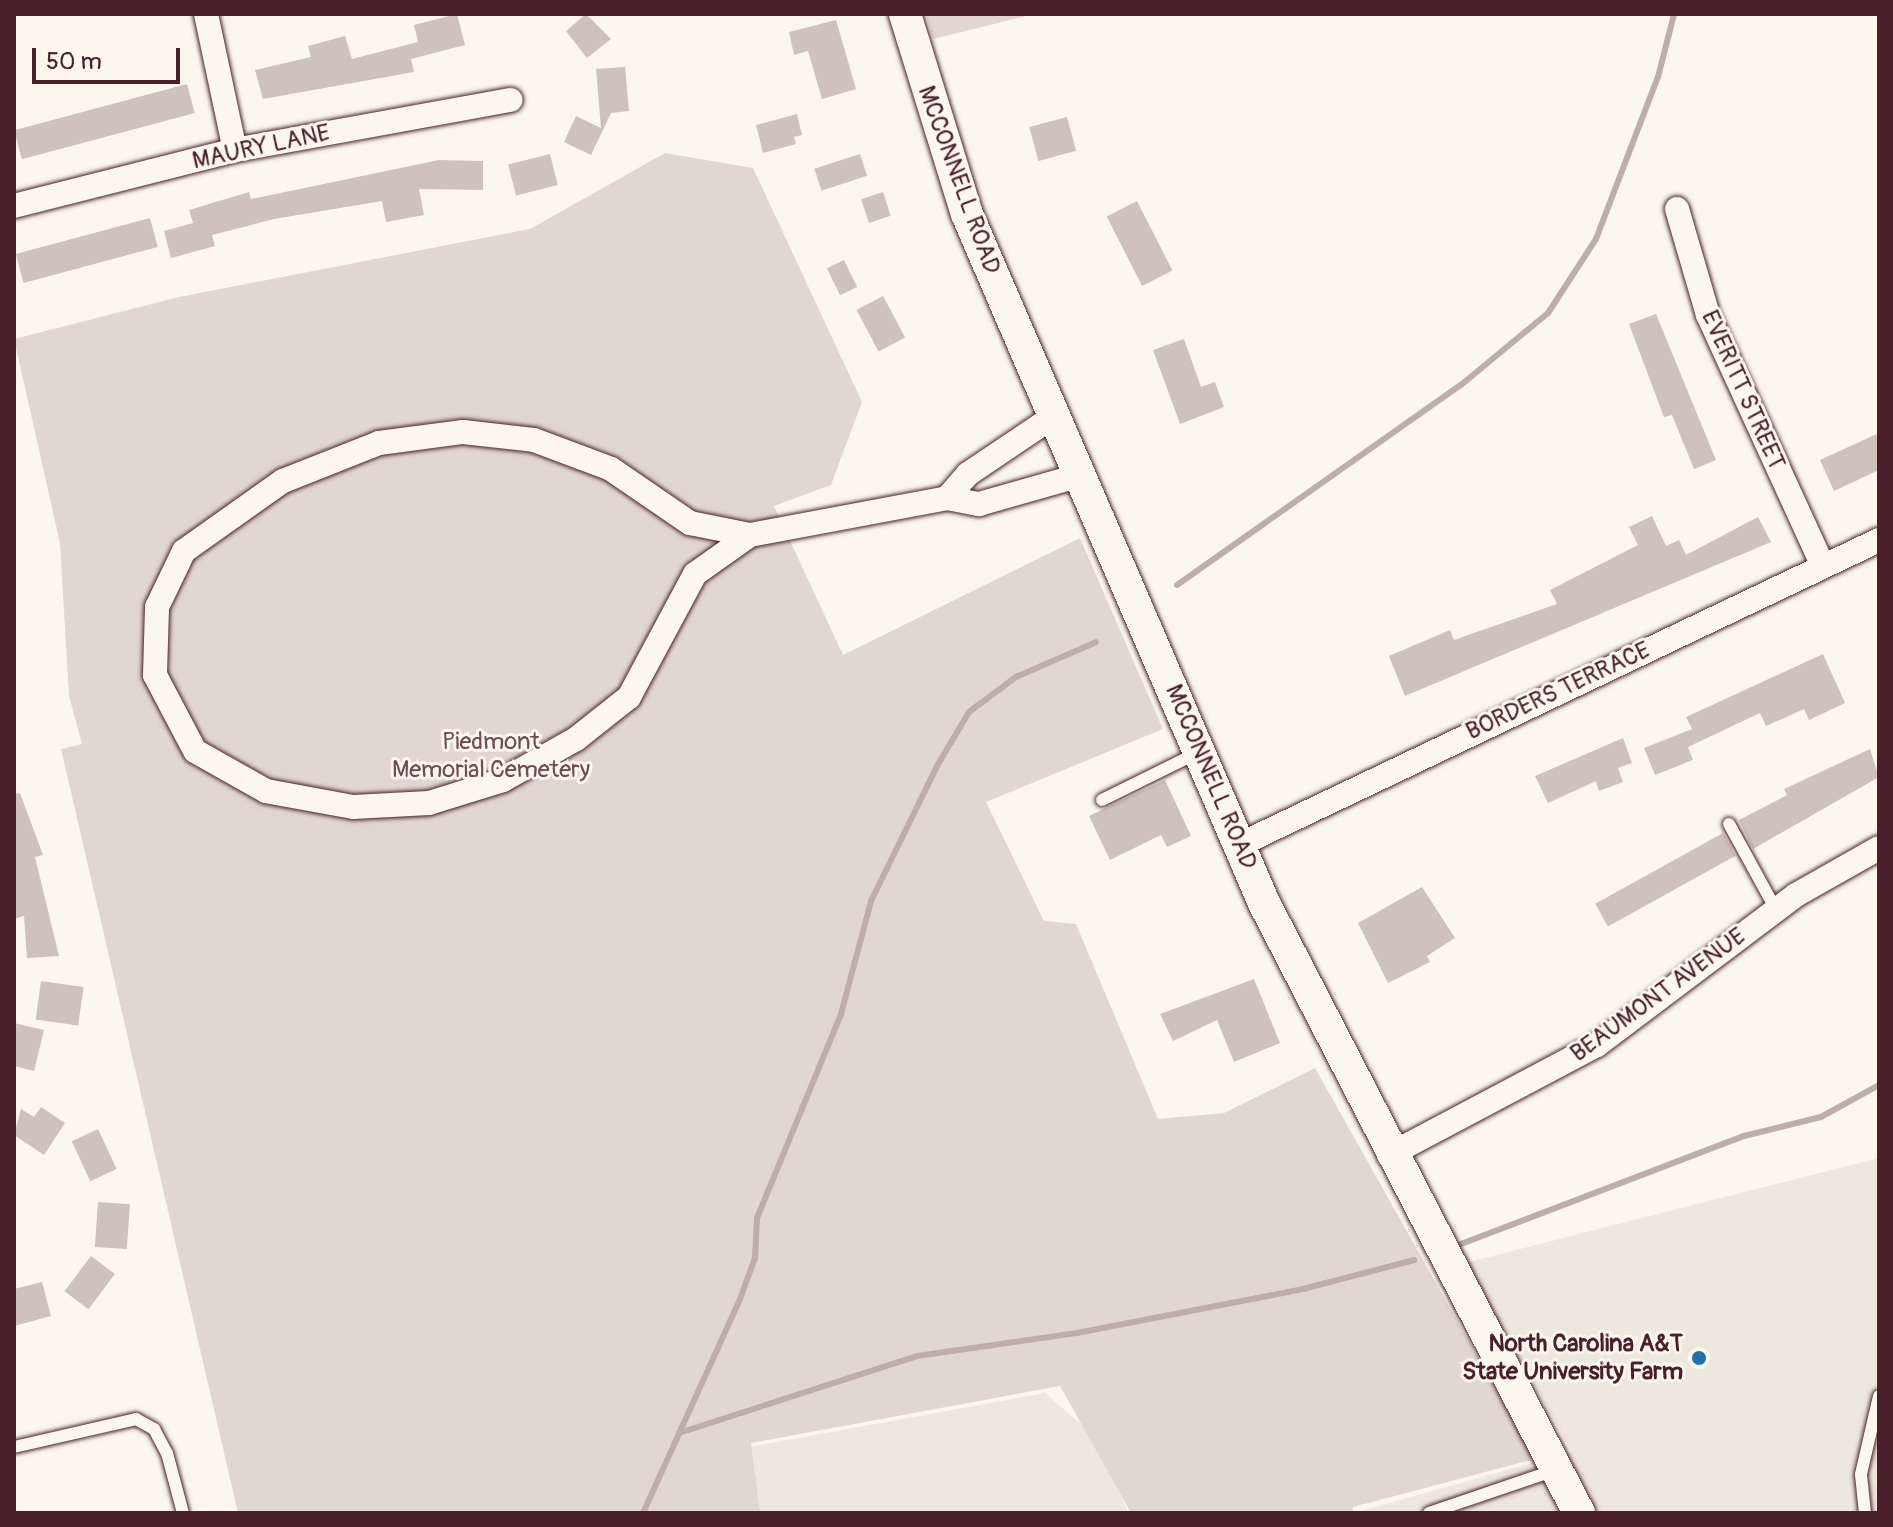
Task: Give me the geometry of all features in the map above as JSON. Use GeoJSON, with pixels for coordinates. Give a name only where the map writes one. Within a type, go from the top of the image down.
{"type":"FeatureCollection","features":[{"type":"Feature","properties":{"kind":"street"},"geometry":{"type":"LineString","coordinates":[[206,14],[235,150]]}},
{"type":"Feature","properties":{"kind":"street","name":"MCCONNELL ROAD"},"geometry":{"type":"LineString","coordinates":[[905,14],[964,204],[1239,845],[1389,1155],[1579,1513]]}},
{"type":"Feature","properties":{"kind":"street","name":"MAURY LANE"},"geometry":{"type":"LineString","coordinates":[[14,206],[235,150],[510,100]]}},
{"type":"Feature","properties":{"kind":"street","name":"EVERITT STREET"},"geometry":{"type":"LineString","coordinates":[[1677,209],[1708,315],[1823,566]]}},
{"type":"Feature","properties":{"kind":"street"},"geometry":{"type":"LineString","coordinates":[[947,498],[968,474],[1054,416]]}},
{"type":"Feature","properties":{"kind":"street"},"geometry":{"type":"LineString","coordinates":[[750,535],[695,574],[629,697],[576,739],[503,780],[429,803],[353,807],[266,791],[195,751],[155,675],[157,607],[184,551],[283,481],[379,443],[463,432],[534,440],[611,469],[690,523],[750,535],[947,498],[979,504],[1081,475]]}},
{"type":"Feature","properties":{"kind":"street","name":"BORDERS TERRACE"},"geometry":{"type":"LineString","coordinates":[[1239,845],[1879,540]]}},
{"type":"Feature","properties":{"kind":"street","name":"BEAUMONT AVENUE"},"geometry":{"type":"LineString","coordinates":[[1389,1155],[1597,1045],[1776,910],[1879,848]]}},
{"type":"Feature","properties":{"kind":"lane"},"geometry":{"type":"LineString","coordinates":[[1102,800],[1199,752]]}},
{"type":"Feature","properties":{"kind":"lane"},"geometry":{"type":"LineString","coordinates":[[1729,824],[1776,910]]}},
{"type":"Feature","properties":{"kind":"lane"},"geometry":{"type":"LineString","coordinates":[[1865,1513],[1861,1474],[1879,1396]]}},
{"type":"Feature","properties":{"kind":"lane"},"geometry":{"type":"LineString","coordinates":[[14,1447],[136,1419],[154,1429],[167,1453],[183,1513]]}},
{"type":"Feature","properties":{"kind":"lane"},"geometry":{"type":"LineString","coordinates":[[1429,1513],[1558,1469]]}},
{"type":"Feature","properties":{"kind":"shaded area","name":"North Carolina A&T State University Farm"},"geometry":{"type":"Polygon","coordinates":[[[1879,1158],[1879,1513],[1353,1513],[1572,1452],[1465,1263],[1879,1158]]]}},
{"type":"Feature","properties":{"kind":"shaded area"},"geometry":{"type":"Polygon","coordinates":[[[1045,1393],[1098,1439],[1128,1513],[705,1513],[706,1455],[1045,1393]]]}},
{"type":"Feature","properties":{"kind":"green space"},"geometry":{"type":"Polygon","coordinates":[[[926,14],[1034,14],[933,39],[926,14]]]}},
{"type":"Feature","properties":{"kind":"green space","name":"Piedmont Memorial Cemetery"},"geometry":{"type":"Polygon","coordinates":[[[665,153],[753,168],[862,402],[831,485],[774,506],[843,655],[1080,538],[1163,729],[986,802],[1044,921],[1076,924],[1158,1119],[1224,1113],[1315,1068],[1535,1459],[1353,1507],[1353,1513],[1131,1513],[1060,1386],[751,1443],[760,1513],[238,1513],[61,749],[82,744],[69,696],[60,543],[14,339],[179,297],[530,229],[665,153]]]}},
{"type":"Feature","properties":{"kind":"building"},"geometry":{"type":"Polygon","coordinates":[[[457,14],[465,45],[411,59],[414,72],[263,99],[255,70],[311,57],[308,46],[345,36],[352,59],[418,42],[414,25],[457,14]]]}},
{"type":"Feature","properties":{"kind":"building"},"geometry":{"type":"Polygon","coordinates":[[[586,14],[611,39],[587,58],[566,31],[586,14]]]}},
{"type":"Feature","properties":{"kind":"building"},"geometry":{"type":"Polygon","coordinates":[[[836,20],[856,89],[822,99],[808,51],[794,55],[789,32],[836,20]]]}},
{"type":"Feature","properties":{"kind":"building"},"geometry":{"type":"Polygon","coordinates":[[[625,67],[629,111],[611,113],[591,155],[564,142],[576,116],[601,128],[596,69],[625,67]]]}},
{"type":"Feature","properties":{"kind":"building"},"geometry":{"type":"Polygon","coordinates":[[[187,84],[195,113],[22,159],[14,130],[187,84]]]}},
{"type":"Feature","properties":{"kind":"building"},"geometry":{"type":"Polygon","coordinates":[[[797,114],[802,135],[794,137],[796,144],[763,153],[756,125],[797,114]]]}},
{"type":"Feature","properties":{"kind":"building"},"geometry":{"type":"Polygon","coordinates":[[[1067,117],[1076,151],[1038,161],[1029,127],[1067,117]]]}},
{"type":"Feature","properties":{"kind":"building"},"geometry":{"type":"Polygon","coordinates":[[[550,154],[558,185],[516,195],[508,164],[550,154]]]}},
{"type":"Feature","properties":{"kind":"building"},"geometry":{"type":"Polygon","coordinates":[[[860,154],[867,176],[821,191],[814,169],[860,154]]]}},
{"type":"Feature","properties":{"kind":"building"},"geometry":{"type":"Polygon","coordinates":[[[439,160],[483,161],[483,190],[419,189],[424,215],[386,222],[382,201],[274,219],[212,235],[215,246],[171,258],[164,231],[193,223],[189,210],[249,192],[251,199],[439,160]]]}},
{"type":"Feature","properties":{"kind":"building"},"geometry":{"type":"Polygon","coordinates":[[[883,192],[891,216],[869,223],[861,199],[883,192]]]}},
{"type":"Feature","properties":{"kind":"building"},"geometry":{"type":"Polygon","coordinates":[[[1137,201],[1172,270],[1142,286],[1107,216],[1137,201]]]}},
{"type":"Feature","properties":{"kind":"building"},"geometry":{"type":"Polygon","coordinates":[[[150,218],[158,247],[24,283],[16,254],[150,218]]]}},
{"type":"Feature","properties":{"kind":"building"},"geometry":{"type":"Polygon","coordinates":[[[844,260],[857,287],[840,295],[827,268],[844,260]]]}},
{"type":"Feature","properties":{"kind":"building"},"geometry":{"type":"Polygon","coordinates":[[[883,296],[905,337],[879,352],[857,310],[883,296]]]}},
{"type":"Feature","properties":{"kind":"building"},"geometry":{"type":"Polygon","coordinates":[[[1656,314],[1716,460],[1694,469],[1672,415],[1664,417],[1629,324],[1656,314]]]}},
{"type":"Feature","properties":{"kind":"building"},"geometry":{"type":"Polygon","coordinates":[[[1184,339],[1201,387],[1215,382],[1224,407],[1180,424],[1153,350],[1184,339]]]}},
{"type":"Feature","properties":{"kind":"building"},"geometry":{"type":"Polygon","coordinates":[[[1879,433],[1879,470],[1834,491],[1820,460],[1879,433]]]}},
{"type":"Feature","properties":{"kind":"building"},"geometry":{"type":"Polygon","coordinates":[[[1652,516],[1666,546],[1679,540],[1686,555],[1758,517],[1771,542],[1405,696],[1389,656],[1450,630],[1454,640],[1557,604],[1550,590],[1638,545],[1629,527],[1652,516]]]}},
{"type":"Feature","properties":{"kind":"building"},"geometry":{"type":"Polygon","coordinates":[[[1823,654],[1845,703],[1809,720],[1804,709],[1766,726],[1760,713],[1688,747],[1693,760],[1655,775],[1644,748],[1692,729],[1686,717],[1823,654]]]}},
{"type":"Feature","properties":{"kind":"building"},"geometry":{"type":"Polygon","coordinates":[[[1623,738],[1632,763],[1618,768],[1623,782],[1599,791],[1596,781],[1548,803],[1535,776],[1623,738]]]}},
{"type":"Feature","properties":{"kind":"building"},"geometry":{"type":"Polygon","coordinates":[[[1870,749],[1879,777],[1753,849],[1739,820],[1787,795],[1784,789],[1870,749]]]}},
{"type":"Feature","properties":{"kind":"building"},"geometry":{"type":"Polygon","coordinates":[[[1165,780],[1191,836],[1167,847],[1161,835],[1110,860],[1089,816],[1165,780]]]}},
{"type":"Feature","properties":{"kind":"building"},"geometry":{"type":"Polygon","coordinates":[[[20,793],[43,855],[35,857],[59,956],[27,958],[24,916],[14,919],[14,794],[20,793]]]}},
{"type":"Feature","properties":{"kind":"building"},"geometry":{"type":"Polygon","coordinates":[[[1723,833],[1736,856],[1608,927],[1595,904],[1723,833]]]}},
{"type":"Feature","properties":{"kind":"building"},"geometry":{"type":"Polygon","coordinates":[[[1422,887],[1455,938],[1427,956],[1430,962],[1388,983],[1358,923],[1422,887]]]}},
{"type":"Feature","properties":{"kind":"building"},"geometry":{"type":"Polygon","coordinates":[[[1254,979],[1280,1043],[1234,1062],[1217,1020],[1173,1041],[1160,1014],[1254,979]]]}},
{"type":"Feature","properties":{"kind":"building"},"geometry":{"type":"Polygon","coordinates":[[[41,981],[84,987],[78,1026],[36,1020],[41,981]]]}},
{"type":"Feature","properties":{"kind":"building"},"geometry":{"type":"Polygon","coordinates":[[[14,1023],[44,1030],[34,1071],[14,1066],[14,1023]]]}},
{"type":"Feature","properties":{"kind":"building"},"geometry":{"type":"Polygon","coordinates":[[[41,1107],[65,1123],[44,1155],[14,1135],[21,1109],[34,1117],[41,1107]]]}},
{"type":"Feature","properties":{"kind":"building"},"geometry":{"type":"Polygon","coordinates":[[[98,1129],[117,1169],[90,1181],[72,1141],[98,1129]]]}},
{"type":"Feature","properties":{"kind":"building"},"geometry":{"type":"Polygon","coordinates":[[[98,1202],[130,1204],[127,1249],[95,1247],[98,1202]]]}},
{"type":"Feature","properties":{"kind":"building"},"geometry":{"type":"Polygon","coordinates":[[[91,1256],[115,1274],[88,1309],[65,1291],[91,1256]]]}},
{"type":"Feature","properties":{"kind":"building"},"geometry":{"type":"Polygon","coordinates":[[[42,1282],[51,1316],[14,1326],[14,1289],[42,1282]]]}},
{"type":"Feature","properties":{"kind":"waterway"},"geometry":{"type":"LineString","coordinates":[[1177,585],[1461,385],[1548,313],[1596,239],[1658,77],[1674,14]]}},
{"type":"Feature","properties":{"kind":"waterway"},"geometry":{"type":"LineString","coordinates":[[643,1513],[740,1299],[755,1258],[757,1218],[841,1014],[871,901],[937,766],[969,712],[1016,677],[1096,642]]}},
{"type":"Feature","properties":{"kind":"waterway"},"geometry":{"type":"LineString","coordinates":[[1461,1244],[1744,1136],[1821,1117],[1879,1085]]}},
{"type":"Feature","properties":{"kind":"waterway"},"geometry":{"type":"LineString","coordinates":[[679,1433],[917,1356],[1077,1333],[1303,1289],[1414,1260]]}},
{"type":"Feature","properties":{"kind":"place","name":"North Carolina A&T State University Farm"},"geometry":{"type":"Point","coordinates":[1699,1358]}}]}
